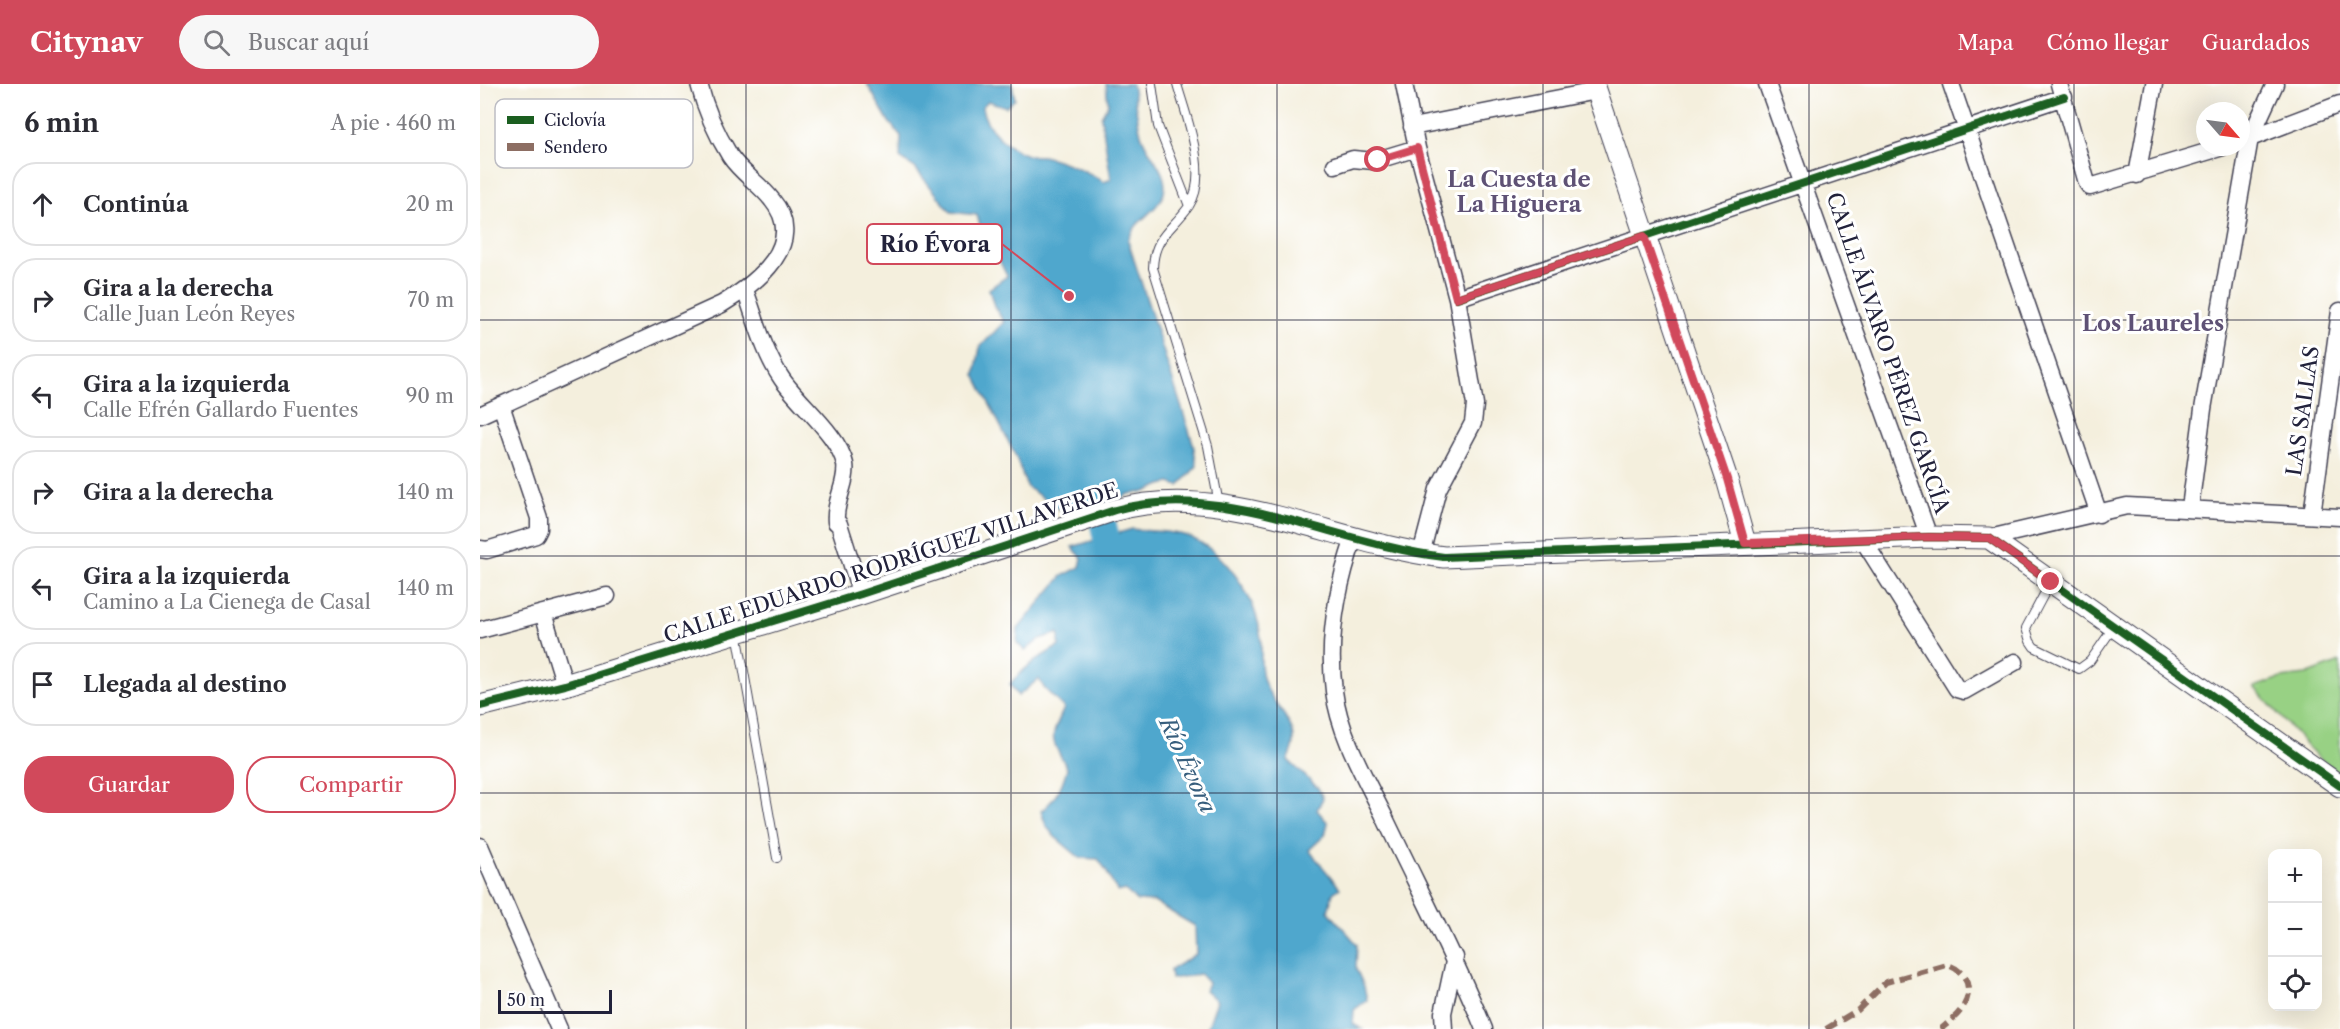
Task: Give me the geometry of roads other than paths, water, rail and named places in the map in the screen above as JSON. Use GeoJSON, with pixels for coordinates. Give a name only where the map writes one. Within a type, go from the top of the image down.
{"type":"FeatureCollection","features":[{"type":"Feature","properties":{"kind":"street"},"geometry":{"type":"LineString","coordinates":[[480,415],[722,304],[745,290],[779,253],[786,234],[783,218],[774,202],[730,157],[703,99],[699,84]]}},
{"type":"Feature","properties":{"kind":"street"},"geometry":{"type":"LineString","coordinates":[[1404,84],[1417,148],[1456,298],[1475,414],[1467,438],[1438,489],[1421,554]]}},
{"type":"Feature","properties":{"kind":"street","name":"CALLE ÁLVARO PÉREZ GARCÍA"},"geometry":{"type":"LineString","coordinates":[[1767,84],[1929,537]]}},
{"type":"Feature","properties":{"kind":"street"},"geometry":{"type":"LineString","coordinates":[[1952,84],[2098,514]]}},
{"type":"Feature","properties":{"kind":"street"},"geometry":{"type":"LineString","coordinates":[[2250,131],[2275,84]]}},
{"type":"Feature","properties":{"kind":"street"},"geometry":{"type":"LineString","coordinates":[[2137,175],[2156,87]]}},
{"type":"Feature","properties":{"kind":"street"},"geometry":{"type":"LineString","coordinates":[[1412,127],[1595,88],[1727,479],[1745,543]]}},
{"type":"Feature","properties":{"kind":"street"},"geometry":{"type":"LineString","coordinates":[[1456,298],[1967,129],[2061,91],[2086,183],[2090,187],[2196,156]]}},
{"type":"Feature","properties":{"kind":"street"},"geometry":{"type":"LineString","coordinates":[[2250,138],[2340,104]]}},
{"type":"Feature","properties":{"kind":"street"},"geometry":{"type":"LineString","coordinates":[[1335,165],[1353,159],[1378,160],[1417,148]]}},
{"type":"Feature","properties":{"kind":"street"},"geometry":{"type":"LineString","coordinates":[[2190,508],[2243,156]]}},
{"type":"Feature","properties":{"kind":"street"},"geometry":{"type":"LineString","coordinates":[[745,290],[772,363],[794,394],[841,451],[845,467],[834,508],[836,522],[839,524],[861,594]]}},
{"type":"Feature","properties":{"kind":"street","name":"LAS SALLAS"},"geometry":{"type":"LineString","coordinates":[[2312,515],[2340,312]]}},
{"type":"Feature","properties":{"kind":"street"},"geometry":{"type":"LineString","coordinates":[[480,549],[487,550],[536,535],[539,528],[539,518],[501,405]]}},
{"type":"Feature","properties":{"kind":"street","name":"CALLE EDUARDO RODRÍGUEZ VILLAVERDE"},"geometry":{"type":"LineString","coordinates":[[480,706],[565,685],[861,594],[1138,504],[1170,500],[1220,505],[1421,554],[1472,558],[1745,543],[1929,537],[1989,538]]}},
{"type":"Feature","properties":{"kind":"street"},"geometry":{"type":"LineString","coordinates":[[1989,538],[2127,506],[2340,517]]}},
{"type":"Feature","properties":{"kind":"street"},"geometry":{"type":"LineString","coordinates":[[1354,538],[1341,576],[1334,626],[1331,660],[1334,694],[1360,768],[1455,957],[1484,1029]]}},
{"type":"Feature","properties":{"kind":"street"},"geometry":{"type":"LineString","coordinates":[[1989,538],[2113,628],[2340,786]]}},
{"type":"Feature","properties":{"kind":"street"},"geometry":{"type":"LineString","coordinates":[[1863,540],[1957,689],[1964,691],[2015,662]]}},
{"type":"Feature","properties":{"kind":"street"},"geometry":{"type":"LineString","coordinates":[[480,630],[607,596]]}},
{"type":"Feature","properties":{"kind":"street"},"geometry":{"type":"LineString","coordinates":[[543,613],[565,685]]}},
{"type":"Feature","properties":{"kind":"street"},"geometry":{"type":"LineString","coordinates":[[480,846],[559,1029]]}},
{"type":"Feature","properties":{"kind":"street"},"geometry":{"type":"LineString","coordinates":[[1444,1029],[1443,1013],[1455,957]]}},
{"type":"Feature","properties":{"kind":"lane"},"geometry":{"type":"LineString","coordinates":[[1152,84],[1158,126],[1189,206]]}},
{"type":"Feature","properties":{"kind":"lane"},"geometry":{"type":"LineString","coordinates":[[1177,84],[1197,164],[1197,186],[1189,206],[1156,246],[1153,268],[1208,447],[1220,505]]}},
{"type":"Feature","properties":{"kind":"lane"},"geometry":{"type":"LineString","coordinates":[[2051,582],[2026,628],[2034,647],[2079,669],[2090,661],[2113,628]]}},
{"type":"Feature","properties":{"kind":"lane"},"geometry":{"type":"LineString","coordinates":[[737,632],[777,858]]}},
{"type":"Feature","properties":{"kind":"water"},"geometry":{"type":"Polygon","coordinates":[[[867,84],[1012,84],[1015,99],[1006,107],[988,101],[982,107],[987,122],[997,135],[1010,146],[1027,155],[1058,160],[1104,182],[1111,179],[1101,117],[1108,104],[1106,84],[1132,84],[1141,134],[1162,173],[1165,189],[1158,204],[1135,227],[1128,241],[1193,443],[1197,466],[1179,486],[1170,483],[1161,485],[1145,492],[1128,494],[1119,501],[1083,510],[1059,509],[1027,487],[1016,457],[975,375],[980,347],[1004,322],[994,306],[989,289],[1007,276],[999,260],[984,241],[977,215],[951,212],[915,168],[900,158],[901,136],[889,122],[867,84]]]}},
{"type":"Feature","properties":{"kind":"water","name":"Río Évora"},"geometry":{"type":"Polygon","coordinates":[[[1132,529],[1180,534],[1201,543],[1226,564],[1246,592],[1258,623],[1261,639],[1261,667],[1265,684],[1292,729],[1293,749],[1288,760],[1318,788],[1323,798],[1317,810],[1328,823],[1325,835],[1309,850],[1340,888],[1333,893],[1328,911],[1357,944],[1356,969],[1364,986],[1367,1000],[1354,1010],[1353,1024],[1362,1029],[1207,1029],[1217,1001],[1205,990],[1208,983],[1200,974],[1171,979],[1170,970],[1196,954],[1195,926],[1154,902],[1137,901],[1125,890],[1118,892],[1098,859],[1080,858],[1055,837],[1046,826],[1041,811],[1058,792],[1067,768],[1054,739],[1054,733],[1064,708],[1044,688],[1039,679],[1018,696],[1010,684],[1033,663],[1059,646],[1059,633],[1040,639],[1025,651],[1017,643],[1018,629],[1062,576],[1080,567],[1082,558],[1072,547],[1132,529]]]}},
{"type":"Feature","properties":{"kind":"waterway","name":"Río Évora"},"geometry":{"type":"LineString","coordinates":[[1096,489],[1113,571]]}},
{"type":"Feature","properties":{"kind":"place","name":"Río Évora"},"geometry":{"type":"Point","coordinates":[1069,296]}},
{"type":"Feature","properties":{"kind":"district","name":"La Cuesta de La Higuera"},"geometry":{"type":"Point","coordinates":[1519,192]}},
{"type":"Feature","properties":{"kind":"district","name":"Los Laureles"},"geometry":{"type":"Point","coordinates":[2153,323]}}]}
